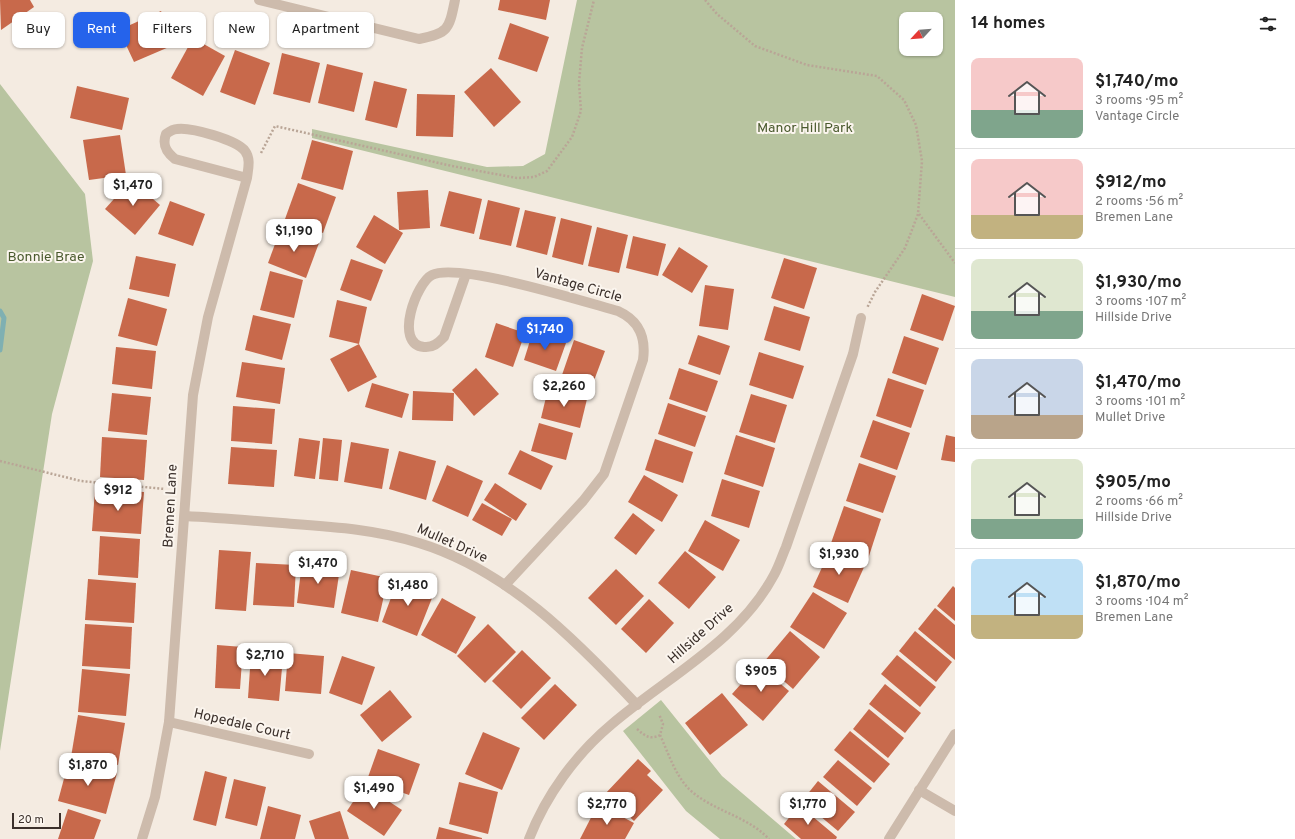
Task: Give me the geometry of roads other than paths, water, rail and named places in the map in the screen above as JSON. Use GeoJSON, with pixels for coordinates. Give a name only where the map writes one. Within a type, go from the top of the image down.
{"type":"FeatureCollection","features":[{"type":"Feature","properties":{"kind":"street"},"geometry":{"type":"LineString","coordinates":[[259,0],[419,39],[439,35],[450,24],[455,0]]}},
{"type":"Feature","properties":{"kind":"street","name":"Bremen Lane"},"geometry":{"type":"LineString","coordinates":[[142,839],[155,797],[168,722],[185,516],[188,442],[199,358],[219,276],[247,178],[248,156],[245,150],[232,141],[185,129],[172,130],[166,134],[164,146],[166,151],[175,159],[247,178]]}},
{"type":"Feature","properties":{"kind":"street","name":"Vantage Circle"},"geometry":{"type":"LineString","coordinates":[[466,274],[444,337],[438,344],[429,347],[414,343],[408,335],[407,325],[423,282],[438,272],[466,274],[501,280],[618,311],[627,315],[635,322],[642,333],[645,347],[641,368],[604,474],[583,501],[506,585]]}},
{"type":"Feature","properties":{"kind":"street","name":"Hillside Drive"},"geometry":{"type":"LineString","coordinates":[[530,839],[543,809],[569,770],[601,734],[636,705],[702,656],[726,635],[757,601],[774,575],[786,547],[853,354],[861,318]]}},
{"type":"Feature","properties":{"kind":"street","name":"Mullet Drive"},"geometry":{"type":"LineString","coordinates":[[185,516],[347,528],[389,535],[420,543],[446,554],[506,585],[538,608],[636,705]]}},
{"type":"Feature","properties":{"kind":"street","name":"Hopedale Court"},"geometry":{"type":"LineString","coordinates":[[168,722],[309,754]]}},
{"type":"Feature","properties":{"kind":"street"},"geometry":{"type":"LineString","coordinates":[[888,839],[955,734]]}},
{"type":"Feature","properties":{"kind":"street"},"geometry":{"type":"LineString","coordinates":[[919,790],[955,810]]}},
{"type":"Feature","properties":{"kind":"waterway"},"geometry":{"type":"LineString","coordinates":[[0,311],[4,318],[0,350]]}},
{"type":"Feature","properties":{"kind":"park label","name":"Manor Hill Park"},"geometry":{"type":"Point","coordinates":[805,128]}},
{"type":"Feature","properties":{"kind":"park label","name":"Bonnie Brae"},"geometry":{"type":"Point","coordinates":[46,257]}}]}
